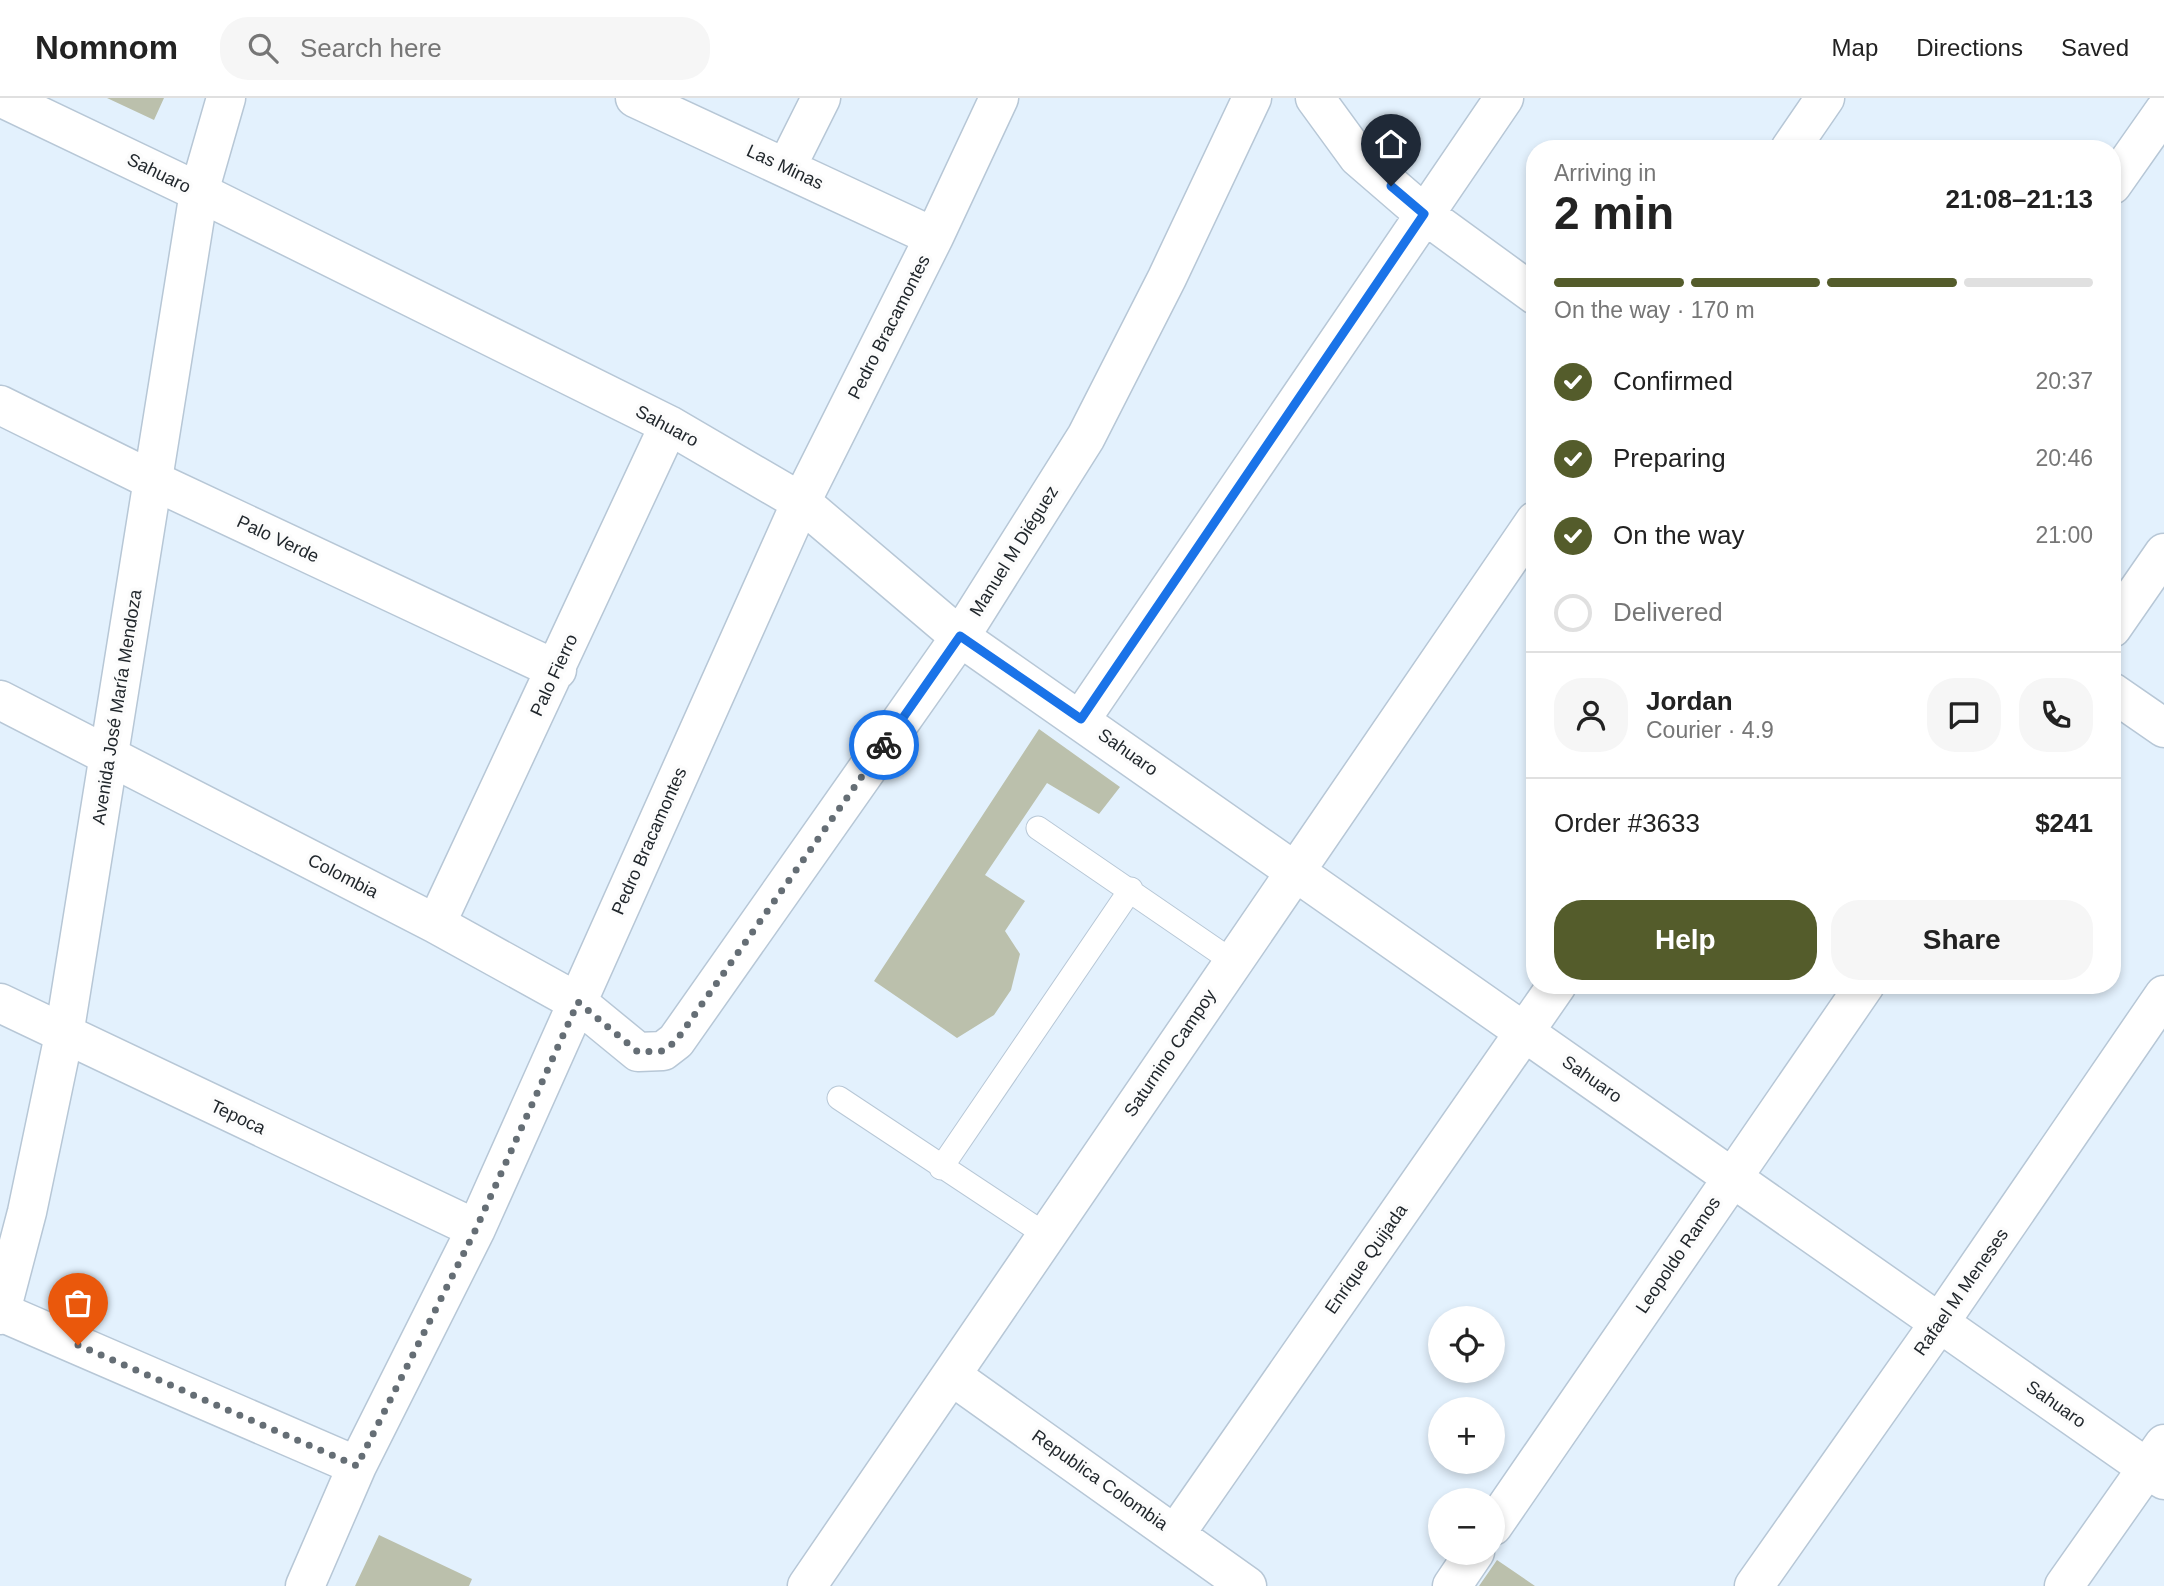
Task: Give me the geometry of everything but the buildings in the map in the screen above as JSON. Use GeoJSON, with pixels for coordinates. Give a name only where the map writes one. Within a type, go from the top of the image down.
{"type":"FeatureCollection","features":[{"type":"Feature","properties":{"kind":"street","name":"Sahuaro"},"geometry":{"type":"LineString","coordinates":[[2,98],[200,192],[669,425],[801,502],[960,636],[1940,1322],[2158,1464]]}},
{"type":"Feature","properties":{"kind":"street","name":"Avenida José María Mendoza"},"geometry":{"type":"LineString","coordinates":[[1,1314],[27,1212],[64,1035],[200,192],[226,98]]}},
{"type":"Feature","properties":{"kind":"street","name":"Las Minas"},"geometry":{"type":"LineString","coordinates":[[635,98],[934,237]]}},
{"type":"Feature","properties":{"kind":"street"},"geometry":{"type":"LineString","coordinates":[[786,168],[821,98]]}},
{"type":"Feature","properties":{"kind":"street","name":"Pedro Bracamontes"},"geometry":{"type":"LineString","coordinates":[[305,1586],[357,1466],[476,1229],[801,502],[934,237],[999,98]]}},
{"type":"Feature","properties":{"kind":"street","name":"Manuel M Diéguez"},"geometry":{"type":"LineString","coordinates":[[676,1041],[960,636],[1086,437],[1167,278],[1252,98]]}},
{"type":"Feature","properties":{"kind":"street"},"geometry":{"type":"LineString","coordinates":[[1315,98],[1358,157],[1424,214],[1526,288]]}},
{"type":"Feature","properties":{"kind":"street"},"geometry":{"type":"LineString","coordinates":[[1081,719],[1504,98]]}},
{"type":"Feature","properties":{"kind":"street"},"geometry":{"type":"LineString","coordinates":[[1796,140],[1825,98]]}},
{"type":"Feature","properties":{"kind":"street"},"geometry":{"type":"LineString","coordinates":[[2121,172],[2164,110]]}},
{"type":"Feature","properties":{"kind":"street","name":"Palo Verde"},"geometry":{"type":"LineString","coordinates":[[0,405],[154,481],[557,670]]}},
{"type":"Feature","properties":{"kind":"street","name":"Palo Fierro"},"geometry":{"type":"LineString","coordinates":[[436,924],[557,670],[669,425]]}},
{"type":"Feature","properties":{"kind":"street","name":"Saturnino Campoy"},"geometry":{"type":"LineString","coordinates":[[807,1586],[1526,534]]}},
{"type":"Feature","properties":{"kind":"street"},"geometry":{"type":"LineString","coordinates":[[2121,615],[2164,553]]}},
{"type":"Feature","properties":{"kind":"street"},"geometry":{"type":"LineString","coordinates":[[2121,698],[2164,728]]}},
{"type":"Feature","properties":{"kind":"street","name":"Colombia"},"geometry":{"type":"LineString","coordinates":[[0,700],[436,924],[578,1002],[638,1052],[663,1051],[676,1041]]}},
{"type":"Feature","properties":{"kind":"street","name":"Enrique Quijada"},"geometry":{"type":"LineString","coordinates":[[1176,1533],[1551,994]]}},
{"type":"Feature","properties":{"kind":"street","name":"Leopoldo Ramos"},"geometry":{"type":"LineString","coordinates":[[1505,1508],[1859,994]]}},
{"type":"Feature","properties":{"kind":"street","name":"Rafael M Meneses"},"geometry":{"type":"LineString","coordinates":[[1754,1586],[1940,1322],[2164,995]]}},
{"type":"Feature","properties":{"kind":"street","name":"Tepoca"},"geometry":{"type":"LineString","coordinates":[[0,1003],[476,1229]]}},
{"type":"Feature","properties":{"kind":"street"},"geometry":{"type":"LineString","coordinates":[[1,1314],[357,1466]]}},
{"type":"Feature","properties":{"kind":"street","name":"Republica Colombia"},"geometry":{"type":"LineString","coordinates":[[952,1376],[1247,1586]]}},
{"type":"Feature","properties":{"kind":"street"},"geometry":{"type":"LineString","coordinates":[[2064,1586],[2158,1464]]}},
{"type":"Feature","properties":{"kind":"street"},"geometry":{"type":"LineString","coordinates":[[1452,1586],[1466,1565]]}},
{"type":"Feature","properties":{"kind":"lane"},"geometry":{"type":"LineString","coordinates":[[1038,828],[1131,889],[1232,961]]}},
{"type":"Feature","properties":{"kind":"lane"},"geometry":{"type":"LineString","coordinates":[[941,1168],[1131,889]]}},
{"type":"Feature","properties":{"kind":"lane"},"geometry":{"type":"LineString","coordinates":[[839,1098],[1045,1235]]}},
{"type":"Feature","properties":{"kind":"way so far"},"geometry":{"type":"LineString","coordinates":[[78,1345],[357,1466],[476,1229],[578,1002],[638,1052],[663,1051],[676,1041],[884,745]]}},
{"type":"Feature","properties":{"kind":"route"},"geometry":{"type":"LineString","coordinates":[[884,745],[960,636],[1081,719],[1424,214],[1391,186]]}}]}
